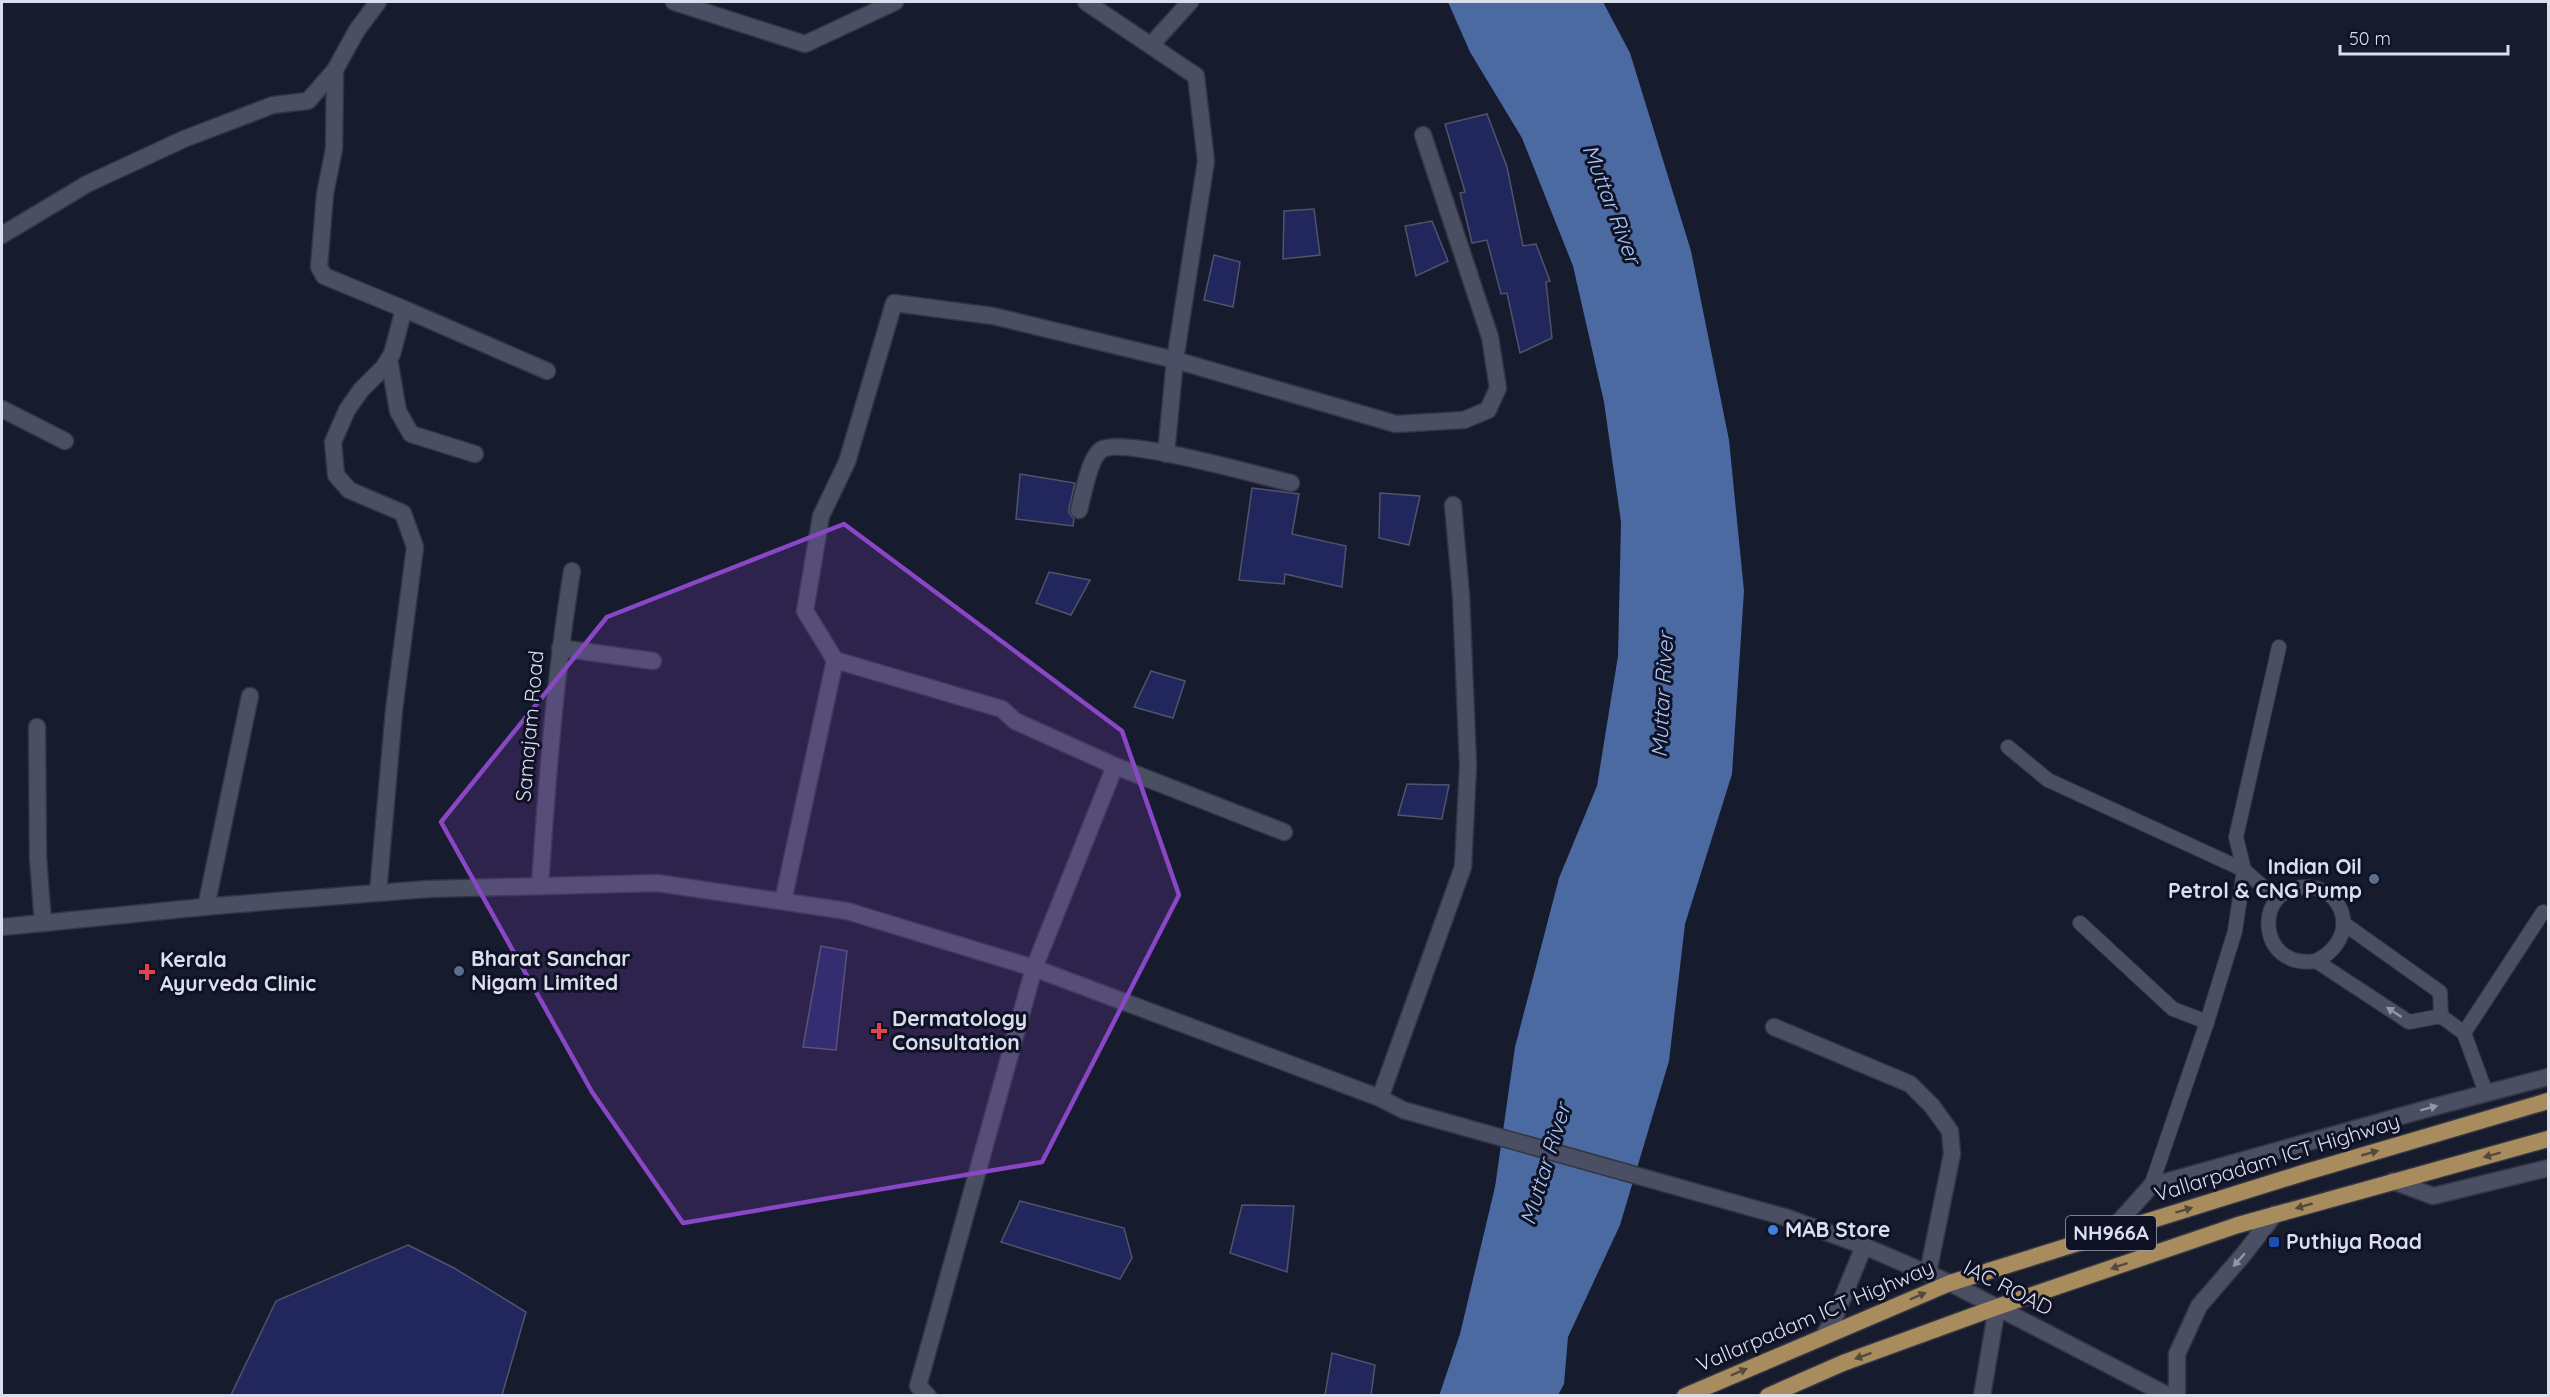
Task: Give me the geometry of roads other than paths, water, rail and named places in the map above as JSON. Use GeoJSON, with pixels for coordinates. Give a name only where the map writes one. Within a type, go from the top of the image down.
{"type":"FeatureCollection","features":[{"type":"Feature","properties":{"kind":"highway","name":"Vallarpadam ICT Highway"},"geometry":{"type":"LineString","coordinates":[[1685,1395],[1950,1283],[2303,1173],[2548,1101]]}},
{"type":"Feature","properties":{"kind":"highway","name":"NH966A"},"geometry":{"type":"LineString","coordinates":[[1768,1395],[1843,1363],[1997,1307],[2275,1214],[2548,1139]]}},
{"type":"Feature","properties":{"kind":"street"},"geometry":{"type":"LineString","coordinates":[[2,234],[87,184],[184,139],[273,105],[308,101],[336,70],[357,30],[378,2]]}},
{"type":"Feature","properties":{"kind":"street"},"geometry":{"type":"LineString","coordinates":[[674,2],[805,44],[895,2]]}},
{"type":"Feature","properties":{"kind":"street"},"geometry":{"type":"LineString","coordinates":[[1086,2],[1197,76],[1206,161],[1175,360],[1166,454]]}},
{"type":"Feature","properties":{"kind":"street"},"geometry":{"type":"LineString","coordinates":[[1151,45],[1190,2]]}},
{"type":"Feature","properties":{"kind":"street"},"geometry":{"type":"LineString","coordinates":[[336,70],[334,149],[325,194],[319,267],[324,276],[547,371]]}},
{"type":"Feature","properties":{"kind":"street"},"geometry":{"type":"LineString","coordinates":[[1284,832],[1115,766],[1015,721],[1002,709],[835,660],[804,610],[820,516],[848,462],[894,303],[993,316],[1175,360],[1396,424],[1464,420],[1488,410],[1498,388],[1491,337],[1423,135]]}},
{"type":"Feature","properties":{"kind":"street"},"geometry":{"type":"LineString","coordinates":[[378,893],[394,710],[415,547],[403,513],[349,490],[342,483],[336,475],[333,442],[347,410],[389,359],[404,309]]}},
{"type":"Feature","properties":{"kind":"street"},"geometry":{"type":"LineString","coordinates":[[389,359],[398,411],[411,434],[475,454]]}},
{"type":"Feature","properties":{"kind":"street"},"geometry":{"type":"LineString","coordinates":[[2,409],[65,441]]}},
{"type":"Feature","properties":{"kind":"street"},"geometry":{"type":"LineString","coordinates":[[1079,510],[1093,461],[1100,450],[1119,447],[1166,454],[1290,483]]}},
{"type":"Feature","properties":{"kind":"street"},"geometry":{"type":"LineString","coordinates":[[1380,1098],[1463,867],[1468,765],[1461,595],[1453,505]]}},
{"type":"Feature","properties":{"kind":"street","name":"Samajam Road"},"geometry":{"type":"LineString","coordinates":[[540,886],[549,749],[560,648],[572,571]]}},
{"type":"Feature","properties":{"kind":"street"},"geometry":{"type":"LineString","coordinates":[[560,648],[652,661]]}},
{"type":"Feature","properties":{"kind":"street"},"geometry":{"type":"LineString","coordinates":[[783,901],[835,660]]}},
{"type":"Feature","properties":{"kind":"street"},"geometry":{"type":"LineString","coordinates":[[206,907],[250,696]]}},
{"type":"Feature","properties":{"kind":"street"},"geometry":{"type":"LineString","coordinates":[[37,727],[38,858],[43,923]]}},
{"type":"Feature","properties":{"kind":"street"},"geometry":{"type":"LineString","coordinates":[[928,1395],[918,1386],[1034,968],[1115,766]]}},
{"type":"Feature","properties":{"kind":"street","name":"IAC ROAD"},"geometry":{"type":"LineString","coordinates":[[2,927],[428,889],[657,883],[847,911],[1034,968],[1380,1098],[1403,1110],[1788,1218],[1864,1246],[1950,1283],[2169,1395]]}},
{"type":"Feature","properties":{"kind":"street"},"geometry":{"type":"LineString","coordinates":[[1774,1027],[1910,1084],[1932,1106],[1950,1131],[1952,1154],[1928,1273]]}},
{"type":"Feature","properties":{"kind":"street"},"geometry":{"type":"LineString","coordinates":[[2108,1234],[2151,1186],[2548,1077]]}},
{"type":"Feature","properties":{"kind":"street"},"geometry":{"type":"LineString","coordinates":[[2393,1181],[2433,1196],[2548,1168]]}},
{"type":"Feature","properties":{"kind":"street"},"geometry":{"type":"LineString","coordinates":[[2177,1395],[2177,1354],[2199,1306],[2244,1255],[2275,1214]]}},
{"type":"Feature","properties":{"kind":"street"},"geometry":{"type":"LineString","coordinates":[[1823,1337],[1843,1299],[1864,1246]]}},
{"type":"Feature","properties":{"kind":"street"},"geometry":{"type":"LineString","coordinates":[[1982,1395],[1997,1307]]}},
{"type":"Feature","properties":{"kind":"lane"},"geometry":{"type":"LineString","coordinates":[[2151,1186],[2207,1022],[2235,931],[2244,870],[2236,837],[2279,647]]}},
{"type":"Feature","properties":{"kind":"lane"},"geometry":{"type":"LineString","coordinates":[[2008,747],[2048,780],[2244,870],[2277,899]]}},
{"type":"Feature","properties":{"kind":"lane"},"geometry":{"type":"LineString","coordinates":[[2312,887],[2324,891],[2334,899],[2341,910],[2343,923],[2342,936],[2336,947],[2327,956],[2304,963],[2282,954],[2273,945],[2269,934],[2268,922],[2277,899],[2293,889],[2312,887]]}},
{"type":"Feature","properties":{"kind":"lane"},"geometry":{"type":"LineString","coordinates":[[2464,1033],[2543,912]]}},
{"type":"Feature","properties":{"kind":"lane"},"geometry":{"type":"LineString","coordinates":[[2080,923],[2173,1009],[2207,1022]]}},
{"type":"Feature","properties":{"kind":"lane"},"geometry":{"type":"LineString","coordinates":[[2343,923],[2439,992],[2441,1016]]}},
{"type":"Feature","properties":{"kind":"lane"},"geometry":{"type":"LineString","coordinates":[[2316,961],[2409,1022],[2441,1016],[2464,1033],[2486,1093]]}},
{"type":"Feature","properties":{"kind":"water","name":"Muttar River"},"geometry":{"type":"Polygon","coordinates":[[[1448,2],[1603,2],[1630,53],[1691,251],[1729,440],[1744,591],[1732,774],[1685,924],[1669,1061],[1620,1225],[1568,1337],[1564,1384],[1558,1395],[1439,1396],[1460,1334],[1495,1187],[1515,1047],[1559,878],[1597,786],[1618,656],[1621,522],[1604,402],[1573,266],[1522,138],[1470,52],[1448,2]]]}},
{"type":"Feature","properties":{"kind":"place","name":"Indian Oil Petrol & CNG Pump"},"geometry":{"type":"Point","coordinates":[2374,879]}},
{"type":"Feature","properties":{"kind":"place","name":"Bharat Sanchar Nigam Limited"},"geometry":{"type":"Point","coordinates":[459,971]}},
{"type":"Feature","properties":{"kind":"place","name":"Kerala Ayurveda Clinic"},"geometry":{"type":"Point","coordinates":[147,972]}},
{"type":"Feature","properties":{"kind":"place","name":"Dermatology Consultation"},"geometry":{"type":"Point","coordinates":[879,1031]}},
{"type":"Feature","properties":{"kind":"place","name":"MAB Store"},"geometry":{"type":"Point","coordinates":[1773,1230]}},
{"type":"Feature","properties":{"kind":"place","name":"Puthiya Road"},"geometry":{"type":"Point","coordinates":[2274,1242]}}]}
